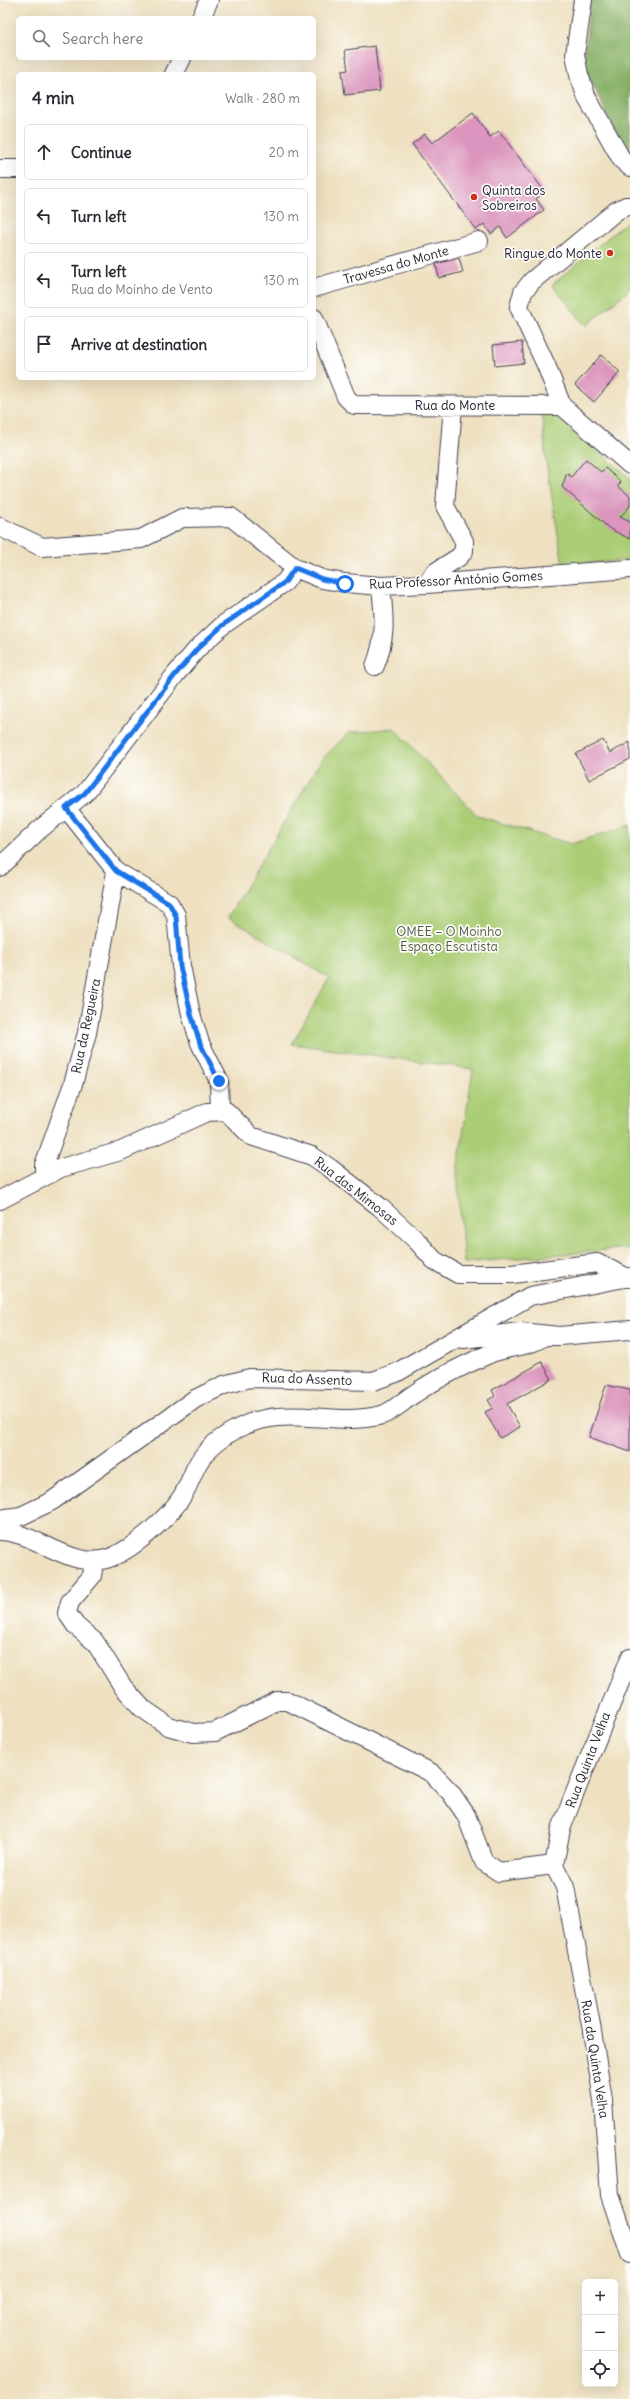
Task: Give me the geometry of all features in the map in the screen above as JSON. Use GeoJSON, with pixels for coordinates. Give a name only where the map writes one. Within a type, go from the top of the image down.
{"type":"FeatureCollection","features":[{"type":"Feature","properties":{"kind":"street"},"geometry":{"type":"LineString","coordinates":[[202,16],[209,0]]}},
{"type":"Feature","properties":{"kind":"street"},"geometry":{"type":"LineString","coordinates":[[583,0],[574,54],[578,75],[587,98],[622,160],[630,167]]}},
{"type":"Feature","properties":{"kind":"street"},"geometry":{"type":"LineString","coordinates":[[175,72],[181,60]]}},
{"type":"Feature","properties":{"kind":"street"},"geometry":{"type":"LineString","coordinates":[[0,169],[16,169]]}},
{"type":"Feature","properties":{"kind":"street"},"geometry":{"type":"LineString","coordinates":[[630,206],[626,206],[616,211],[532,281],[523,292],[520,307],[546,365],[562,406],[630,465]]}},
{"type":"Feature","properties":{"kind":"street","name":"Travessa do Monte"},"geometry":{"type":"LineString","coordinates":[[316,287],[479,241]]}},
{"type":"Feature","properties":{"kind":"street","name":"Rua do Monte"},"geometry":{"type":"LineString","coordinates":[[316,323],[349,402],[354,405],[562,406]]}},
{"type":"Feature","properties":{"kind":"street"},"geometry":{"type":"LineString","coordinates":[[427,584],[434,573],[459,557],[464,551],[464,541],[446,506],[453,406]]}},
{"type":"Feature","properties":{"kind":"street","name":"Rua Professor António Gomes"},"geometry":{"type":"LineString","coordinates":[[0,527],[42,547],[141,539],[182,518],[231,517],[295,568],[322,579],[381,586],[630,569]]}},
{"type":"Feature","properties":{"kind":"street"},"geometry":{"type":"LineString","coordinates":[[0,867],[85,793],[175,675],[197,649],[223,625],[285,582],[295,568]]}},
{"type":"Feature","properties":{"kind":"street"},"geometry":{"type":"LineString","coordinates":[[375,666],[383,645],[385,627],[381,586]]}},
{"type":"Feature","properties":{"kind":"street"},"geometry":{"type":"LineString","coordinates":[[0,1200],[61,1168],[121,1151],[207,1112],[220,1111],[219,1081],[200,1043],[180,966],[176,916],[169,903],[116,871],[66,808]]}},
{"type":"Feature","properties":{"kind":"street","name":"Rua da Regueira"},"geometry":{"type":"LineString","coordinates":[[44,1177],[44,1165],[73,1084],[87,1033],[116,871]]}},
{"type":"Feature","properties":{"kind":"street","name":"Rua das Mimosas"},"geometry":{"type":"LineString","coordinates":[[220,1111],[226,1111],[251,1136],[312,1156],[330,1168],[380,1207],[417,1240],[434,1260],[458,1274],[512,1274],[597,1263],[629,1278]]}},
{"type":"Feature","properties":{"kind":"street","name":"Rua do Assento"},"geometry":{"type":"LineString","coordinates":[[0,1519],[21,1516],[52,1501],[189,1403],[224,1386],[250,1378],[373,1381],[396,1373],[530,1296],[629,1278]]}},
{"type":"Feature","properties":{"kind":"street"},"geometry":{"type":"LineString","coordinates":[[454,1340],[520,1332],[559,1336],[630,1330]]}},
{"type":"Feature","properties":{"kind":"street"},"geometry":{"type":"LineString","coordinates":[[0,1531],[22,1535],[64,1554],[94,1562],[112,1557],[166,1518],[182,1497],[207,1450],[234,1430],[257,1420],[278,1415],[354,1418],[383,1415],[414,1394],[486,1355],[504,1348],[536,1342],[546,1335]]}},
{"type":"Feature","properties":{"kind":"street"},"geometry":{"type":"LineString","coordinates":[[94,1562],[92,1576],[70,1602],[67,1613],[76,1626],[95,1642],[123,1687],[142,1708],[168,1726],[193,1733],[215,1732],[277,1701],[288,1701],[432,1773],[451,1793],[466,1815],[484,1862],[499,1872],[554,1865]]}},
{"type":"Feature","properties":{"kind":"street","name":"Rua Quinta Velha"},"geometry":{"type":"LineString","coordinates":[[554,1865],[562,1829],[574,1795],[630,1658]]}},
{"type":"Feature","properties":{"kind":"street","name":"Rua da Quinta Velha"},"geometry":{"type":"LineString","coordinates":[[554,1865],[566,1887],[591,2025],[603,2100],[610,2195],[630,2254]]}},
{"type":"Feature","properties":{"kind":"green space"},"geometry":{"type":"Polygon","coordinates":[[[590,0],[630,0],[630,153],[611,124],[584,64],[590,0]]]}},
{"type":"Feature","properties":{"kind":"green space","name":"Ringue do Monte"},"geometry":{"type":"Polygon","coordinates":[[[629,220],[630,289],[586,326],[552,285],[629,220]]]}},
{"type":"Feature","properties":{"kind":"green space"},"geometry":{"type":"Polygon","coordinates":[[[542,414],[553,415],[563,421],[630,478],[630,560],[563,565],[546,461],[542,414]]]}},
{"type":"Feature","properties":{"kind":"green space","name":"OMEE – O Moinho Espaço Escutista"},"geometry":{"type":"Polygon","coordinates":[[[394,728],[478,816],[571,844],[630,825],[630,1248],[464,1263],[457,1173],[473,1069],[292,1044],[329,978],[228,917],[321,760],[348,733],[394,728]]]}},
{"type":"Feature","properties":{"kind":"building"},"geometry":{"type":"Polygon","coordinates":[[[375,46],[380,91],[345,95],[342,71],[348,70],[345,50],[375,46]]]}},
{"type":"Feature","properties":{"kind":"building"},"geometry":{"type":"Polygon","coordinates":[[[473,113],[490,137],[499,131],[545,192],[536,199],[544,210],[507,238],[500,227],[491,234],[484,224],[476,230],[412,144],[425,134],[432,143],[473,113]]]}},
{"type":"Feature","properties":{"kind":"building"},"geometry":{"type":"Polygon","coordinates":[[[459,258],[463,272],[439,278],[436,264],[459,258]]]}},
{"type":"Feature","properties":{"kind":"building"},"geometry":{"type":"Polygon","coordinates":[[[522,342],[524,363],[495,366],[493,345],[522,342]]]}},
{"type":"Feature","properties":{"kind":"building"},"geometry":{"type":"Polygon","coordinates":[[[601,355],[620,372],[594,402],[575,385],[601,355]]]}},
{"type":"Feature","properties":{"kind":"building"},"geometry":{"type":"Polygon","coordinates":[[[586,459],[601,472],[605,468],[621,482],[618,486],[630,496],[630,506],[620,517],[630,522],[630,539],[610,529],[562,487],[567,473],[571,477],[586,459]]]}},
{"type":"Feature","properties":{"kind":"building"},"geometry":{"type":"Polygon","coordinates":[[[603,740],[610,753],[630,742],[630,759],[589,780],[576,754],[603,740]]]}},
{"type":"Feature","properties":{"kind":"building"},"geometry":{"type":"Polygon","coordinates":[[[542,1362],[552,1379],[507,1404],[520,1427],[500,1438],[485,1412],[493,1408],[488,1400],[495,1396],[492,1390],[542,1362]]]}},
{"type":"Feature","properties":{"kind":"building"},"geometry":{"type":"Polygon","coordinates":[[[606,1385],[630,1390],[630,1452],[589,1437],[606,1385]]]}},
{"type":"Feature","properties":{"kind":"place","name":"Quinta dos Sobreiros"},"geometry":{"type":"Point","coordinates":[474,197]}},
{"type":"Feature","properties":{"kind":"place","name":"Ringue do Monte"},"geometry":{"type":"Point","coordinates":[610,253]}},
{"type":"Feature","properties":{"kind":"route"},"geometry":{"type":"LineString","coordinates":[[219,1081],[200,1043],[191,1014],[180,966],[176,916],[169,903],[116,871],[108,863],[66,808],[85,793],[122,747],[175,675],[197,649],[223,625],[285,582],[295,568],[322,579],[345,584]]}}]}
